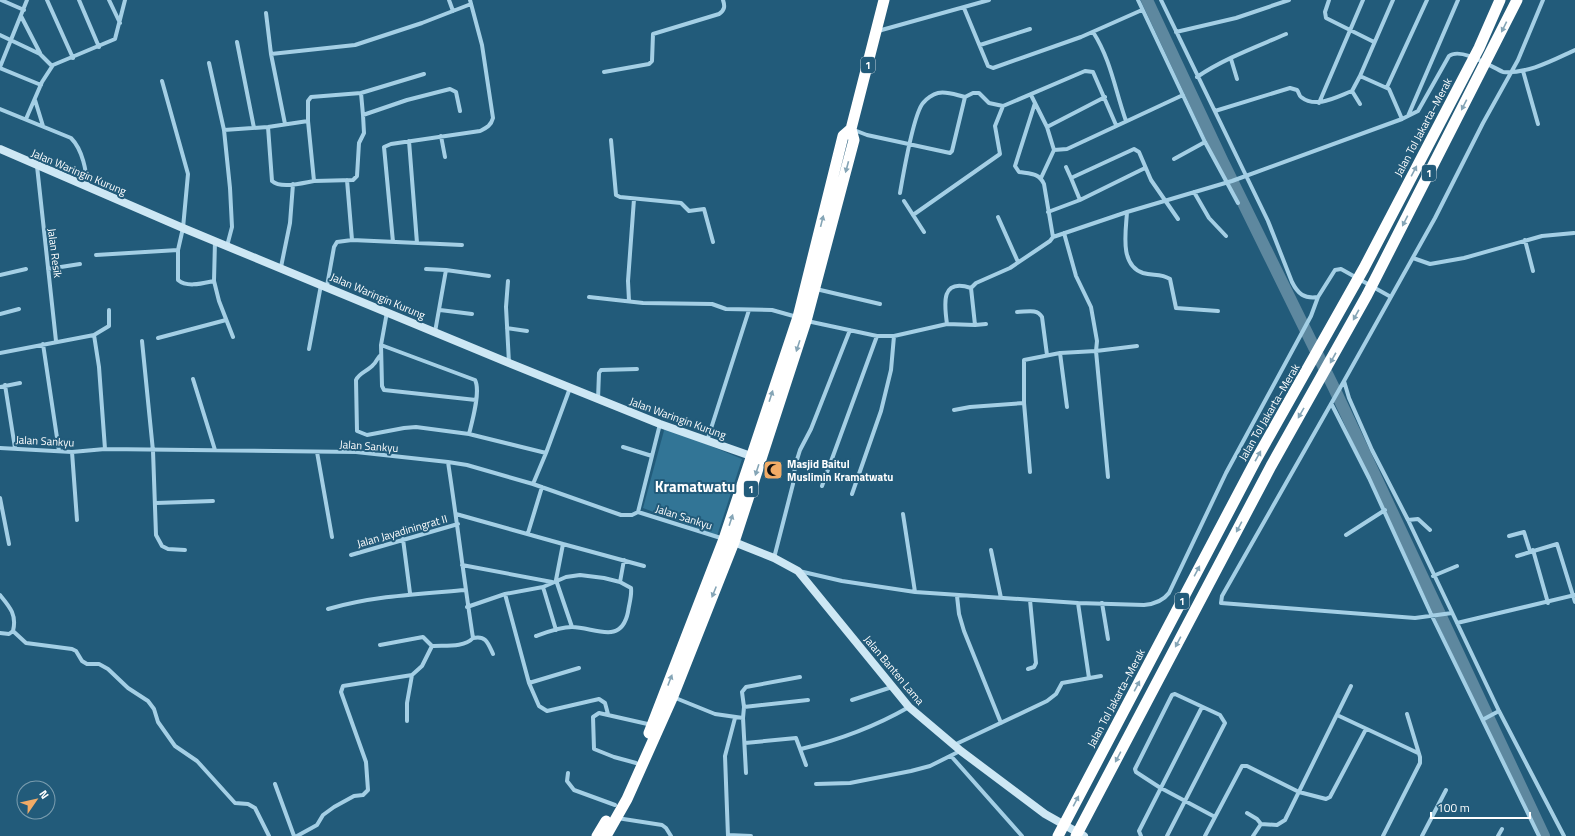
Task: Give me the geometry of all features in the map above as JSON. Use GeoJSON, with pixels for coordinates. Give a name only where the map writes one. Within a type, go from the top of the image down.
{"type":"FeatureCollection","features":[{"type":"Feature","properties":{"kind":"highway","name":"1"},"geometry":{"type":"LineString","coordinates":[[598,836],[636,764],[729,540],[751,456],[802,319],[815,289],[854,140],[851,129],[878,31],[884,0]]}},
{"type":"Feature","properties":{"kind":"highway","name":"Jalan Tol Jakarta–Merak"},"geometry":{"type":"LineString","coordinates":[[1058,836],[1257,458],[1364,268],[1479,48],[1500,0]]}},
{"type":"Feature","properties":{"kind":"highway","name":"1"},"geometry":{"type":"LineString","coordinates":[[1076,836],[1268,473],[1367,295],[1517,0]]}},
{"type":"Feature","properties":{"kind":"highway","name":"1"},"geometry":{"type":"LineString","coordinates":[[606,836],[616,818],[673,696],[729,540],[802,319],[843,136],[851,129]]}},
{"type":"Feature","properties":{"kind":"street"},"geometry":{"type":"LineString","coordinates":[[1,0],[24,10]]}},
{"type":"Feature","properties":{"kind":"street"},"geometry":{"type":"LineString","coordinates":[[27,0],[0,67],[41,85]]}},
{"type":"Feature","properties":{"kind":"street"},"geometry":{"type":"LineString","coordinates":[[48,0],[73,58]]}},
{"type":"Feature","properties":{"kind":"street"},"geometry":{"type":"LineString","coordinates":[[79,0],[99,47]]}},
{"type":"Feature","properties":{"kind":"street"},"geometry":{"type":"LineString","coordinates":[[109,0],[120,23]]}},
{"type":"Feature","properties":{"kind":"street"},"geometry":{"type":"LineString","coordinates":[[26,119],[41,85],[52,66],[115,39],[125,0]]}},
{"type":"Feature","properties":{"kind":"street"},"geometry":{"type":"LineString","coordinates":[[449,0],[453,11]]}},
{"type":"Feature","properties":{"kind":"street"},"geometry":{"type":"LineString","coordinates":[[604,72],[649,64],[652,62],[653,57],[652,34],[719,14],[723,11],[723,0]]}},
{"type":"Feature","properties":{"kind":"street"},"geometry":{"type":"LineString","coordinates":[[878,31],[989,0]]}},
{"type":"Feature","properties":{"kind":"street"},"geometry":{"type":"LineString","coordinates":[[1138,0],[1205,142],[1238,203]]}},
{"type":"Feature","properties":{"kind":"street"},"geometry":{"type":"LineString","coordinates":[[1161,0],[1197,77],[1215,111],[1243,176],[1268,221],[1295,288],[1304,297],[1318,297]]}},
{"type":"Feature","properties":{"kind":"street"},"geometry":{"type":"LineString","coordinates":[[1176,32],[1236,18],[1289,0]]}},
{"type":"Feature","properties":{"kind":"street"},"geometry":{"type":"LineString","coordinates":[[1329,0],[1325,12],[1326,18],[1374,42]]}},
{"type":"Feature","properties":{"kind":"street"},"geometry":{"type":"LineString","coordinates":[[1319,103],[1363,0]]}},
{"type":"Feature","properties":{"kind":"street"},"geometry":{"type":"LineString","coordinates":[[1215,111],[1290,88],[1297,90],[1300,97],[1312,103],[1319,103],[1352,91],[1393,0]]}},
{"type":"Feature","properties":{"kind":"street"},"geometry":{"type":"LineString","coordinates":[[1387,86],[1427,0]]}},
{"type":"Feature","properties":{"kind":"street"},"geometry":{"type":"LineString","coordinates":[[1408,116],[1458,0]]}},
{"type":"Feature","properties":{"kind":"street"},"geometry":{"type":"LineString","coordinates":[[1451,613],[1415,618],[1379,616],[1222,603],[1222,596],[1332,405],[1436,218],[1483,124],[1520,56],[1543,0]]}},
{"type":"Feature","properties":{"kind":"street"},"geometry":{"type":"LineString","coordinates":[[271,54],[354,45],[453,11],[471,2],[482,45],[493,118],[489,126],[480,131],[392,144],[383,149],[393,242]]}},
{"type":"Feature","properties":{"kind":"street"},"geometry":{"type":"LineString","coordinates":[[964,8],[988,66],[993,68],[1093,32],[1142,10]]}},
{"type":"Feature","properties":{"kind":"street"},"geometry":{"type":"LineString","coordinates":[[266,13],[271,54],[285,124]]}},
{"type":"Feature","properties":{"kind":"street"},"geometry":{"type":"LineString","coordinates":[[21,16],[40,54]]}},
{"type":"Feature","properties":{"kind":"street"},"geometry":{"type":"LineString","coordinates":[[980,45],[1030,28]]}},
{"type":"Feature","properties":{"kind":"street"},"geometry":{"type":"LineString","coordinates":[[1093,32],[1106,58],[1117,86],[1126,121]]}},
{"type":"Feature","properties":{"kind":"street"},"geometry":{"type":"LineString","coordinates":[[1197,77],[1215,64],[1231,59],[1286,34]]}},
{"type":"Feature","properties":{"kind":"street"},"geometry":{"type":"LineString","coordinates":[[0,35],[40,54],[52,66]]}},
{"type":"Feature","properties":{"kind":"street"},"geometry":{"type":"LineString","coordinates":[[237,42],[254,128]]}},
{"type":"Feature","properties":{"kind":"street"},"geometry":{"type":"LineString","coordinates":[[971,288],[976,283],[994,276],[1018,262],[1050,241],[1053,237],[1127,212],[1232,181],[1402,119],[1420,109],[1448,56],[1452,54],[1461,53],[1503,72],[1510,73],[1523,71],[1575,50]]}},
{"type":"Feature","properties":{"kind":"street"},"geometry":{"type":"LineString","coordinates":[[1231,59],[1238,79]]}},
{"type":"Feature","properties":{"kind":"street"},"geometry":{"type":"LineString","coordinates":[[209,63],[224,130],[230,188],[232,227],[226,246]]}},
{"type":"Feature","properties":{"kind":"street"},"geometry":{"type":"LineString","coordinates":[[900,193],[910,145],[920,108],[928,98],[937,93],[946,93],[965,97],[973,93],[979,93],[989,103],[1003,106],[1090,70],[1093,72],[1105,97],[1116,125]]}},
{"type":"Feature","properties":{"kind":"street"},"geometry":{"type":"LineString","coordinates":[[1523,71],[1538,124]]}},
{"type":"Feature","properties":{"kind":"street"},"geometry":{"type":"LineString","coordinates":[[314,181],[308,121],[308,101],[312,97],[361,93],[424,74]]}},
{"type":"Feature","properties":{"kind":"street"},"geometry":{"type":"LineString","coordinates":[[1360,76],[1387,86],[1392,93],[1402,119]]}},
{"type":"Feature","properties":{"kind":"street"},"geometry":{"type":"LineString","coordinates":[[162,81],[188,174],[183,228],[178,250],[178,280],[181,282],[195,284],[214,281]]}},
{"type":"Feature","properties":{"kind":"street"},"geometry":{"type":"LineString","coordinates":[[363,115],[407,100],[450,89],[456,92],[460,111]]}},
{"type":"Feature","properties":{"kind":"street"},"geometry":{"type":"LineString","coordinates":[[1352,91],[1360,104]]}},
{"type":"Feature","properties":{"kind":"street"},"geometry":{"type":"LineString","coordinates":[[268,127],[272,182],[275,184],[353,180],[357,176],[358,142],[364,132],[361,93]]}},
{"type":"Feature","properties":{"kind":"street"},"geometry":{"type":"LineString","coordinates":[[1031,95],[1047,126],[1054,150],[1041,178]]}},
{"type":"Feature","properties":{"kind":"street"},"geometry":{"type":"LineString","coordinates":[[1054,150],[1067,149],[1183,95]]}},
{"type":"Feature","properties":{"kind":"street"},"geometry":{"type":"LineString","coordinates":[[851,129],[910,145],[947,153],[952,151],[965,97]]}},
{"type":"Feature","properties":{"kind":"street"},"geometry":{"type":"LineString","coordinates":[[1047,126],[1105,97]]}},
{"type":"Feature","properties":{"kind":"street"},"geometry":{"type":"LineString","coordinates":[[34,100],[43,126]]}},
{"type":"Feature","properties":{"kind":"street"},"geometry":{"type":"LineString","coordinates":[[1034,103],[1015,166],[1019,172],[1038,174],[1041,178],[1044,184],[1053,237]]}},
{"type":"Feature","properties":{"kind":"street"},"geometry":{"type":"LineString","coordinates":[[913,215],[1000,154],[995,126],[1003,106]]}},
{"type":"Feature","properties":{"kind":"street"},"geometry":{"type":"LineString","coordinates":[[0,108],[68,136],[75,142],[84,165],[88,187]]}},
{"type":"Feature","properties":{"kind":"street"},"geometry":{"type":"LineString","coordinates":[[224,130],[268,127],[308,121]]}},
{"type":"Feature","properties":{"kind":"street"},"geometry":{"type":"LineString","coordinates":[[441,136],[445,156]]}},
{"type":"Feature","properties":{"kind":"street"},"geometry":{"type":"LineString","coordinates":[[611,140],[616,195],[634,199],[681,203],[689,211],[704,210],[713,242]]}},
{"type":"Feature","properties":{"kind":"street"},"geometry":{"type":"LineString","coordinates":[[409,141],[417,243]]}},
{"type":"Feature","properties":{"kind":"street"},"geometry":{"type":"LineString","coordinates":[[1174,159],[1205,142]]}},
{"type":"Feature","properties":{"kind":"street","name":"Jalan Waringin Kurung"},"geometry":{"type":"LineString","coordinates":[[0,149],[183,228],[281,267],[570,388],[660,424],[751,456]]}},
{"type":"Feature","properties":{"kind":"street"},"geometry":{"type":"LineString","coordinates":[[1071,178],[1132,149],[1139,152],[1145,168],[1156,187],[1178,219]]}},
{"type":"Feature","properties":{"kind":"street","name":"Jalan Resik"},"geometry":{"type":"LineString","coordinates":[[37,166],[56,341]]}},
{"type":"Feature","properties":{"kind":"street"},"geometry":{"type":"LineString","coordinates":[[1066,167],[1080,200]]}},
{"type":"Feature","properties":{"kind":"street"},"geometry":{"type":"LineString","coordinates":[[1048,212],[1080,200],[1145,168]]}},
{"type":"Feature","properties":{"kind":"street"},"geometry":{"type":"LineString","coordinates":[[347,180],[352,240]]}},
{"type":"Feature","properties":{"kind":"street"},"geometry":{"type":"LineString","coordinates":[[281,267],[290,223],[293,184]]}},
{"type":"Feature","properties":{"kind":"street"},"geometry":{"type":"LineString","coordinates":[[1194,192],[1209,218],[1226,236]]}},
{"type":"Feature","properties":{"kind":"street"},"geometry":{"type":"LineString","coordinates":[[630,301],[628,281],[634,199]]}},
{"type":"Feature","properties":{"kind":"street"},"geometry":{"type":"LineString","coordinates":[[904,202],[924,232]]}},
{"type":"Feature","properties":{"kind":"street"},"geometry":{"type":"LineString","coordinates":[[1127,212],[1126,253],[1134,267],[1143,273],[1165,276],[1170,279],[1176,308],[1218,312]]}},
{"type":"Feature","properties":{"kind":"street"},"geometry":{"type":"LineString","coordinates":[[998,217],[1018,262]]}},
{"type":"Feature","properties":{"kind":"street"},"geometry":{"type":"LineString","coordinates":[[1064,233],[1076,276],[1091,307],[1097,341],[1096,351],[1108,477]]}},
{"type":"Feature","properties":{"kind":"street"},"geometry":{"type":"LineString","coordinates":[[1413,258],[1430,264],[1464,258],[1542,236],[1574,233]]}},
{"type":"Feature","properties":{"kind":"street"},"geometry":{"type":"LineString","coordinates":[[310,349],[324,285],[335,245],[338,242],[352,240],[462,245]]}},
{"type":"Feature","properties":{"kind":"street"},"geometry":{"type":"LineString","coordinates":[[1525,240],[1533,270]]}},
{"type":"Feature","properties":{"kind":"street"},"geometry":{"type":"LineString","coordinates":[[215,241],[214,281],[233,337]]}},
{"type":"Feature","properties":{"kind":"street"},"geometry":{"type":"LineString","coordinates":[[96,255],[178,250]]}},
{"type":"Feature","properties":{"kind":"street"},"geometry":{"type":"LineString","coordinates":[[48,269],[80,264]]}},
{"type":"Feature","properties":{"kind":"street"},"geometry":{"type":"LineString","coordinates":[[0,275],[26,268]]}},
{"type":"Feature","properties":{"kind":"street"},"geometry":{"type":"LineString","coordinates":[[426,269],[446,270],[489,276]]}},
{"type":"Feature","properties":{"kind":"street"},"geometry":{"type":"LineString","coordinates":[[798,571],[842,581],[915,592],[957,596],[1078,603],[1154,604],[1166,597],[1174,585],[1226,473],[1304,330],[1318,297],[1331,274],[1335,270],[1340,269],[1391,297]]}},
{"type":"Feature","properties":{"kind":"street"},"geometry":{"type":"LineString","coordinates":[[435,332],[446,270]]}},
{"type":"Feature","properties":{"kind":"street"},"geometry":{"type":"LineString","coordinates":[[508,281],[507,328],[509,363]]}},
{"type":"Feature","properties":{"kind":"street"},"geometry":{"type":"LineString","coordinates":[[947,324],[944,303],[946,292],[949,289],[963,285],[971,288]]}},
{"type":"Feature","properties":{"kind":"street"},"geometry":{"type":"LineString","coordinates":[[971,288],[975,325]]}},
{"type":"Feature","properties":{"kind":"street"},"geometry":{"type":"LineString","coordinates":[[815,289],[880,304]]}},
{"type":"Feature","properties":{"kind":"street"},"geometry":{"type":"LineString","coordinates":[[589,297],[655,304],[712,304],[720,308],[772,310],[802,319],[877,336],[894,336],[947,324],[986,324]]}},
{"type":"Feature","properties":{"kind":"street"},"geometry":{"type":"LineString","coordinates":[[0,314],[19,309]]}},
{"type":"Feature","properties":{"kind":"street"},"geometry":{"type":"LineString","coordinates":[[0,353],[56,341],[94,335],[109,326],[109,310]]}},
{"type":"Feature","properties":{"kind":"street"},"geometry":{"type":"LineString","coordinates":[[440,310],[472,314]]}},
{"type":"Feature","properties":{"kind":"street"},"geometry":{"type":"LineString","coordinates":[[707,441],[749,310]]}},
{"type":"Feature","properties":{"kind":"street"},"geometry":{"type":"LineString","coordinates":[[1017,312],[1035,311],[1040,313],[1042,317],[1047,355]]}},
{"type":"Feature","properties":{"kind":"street"},"geometry":{"type":"LineString","coordinates":[[387,312],[381,345],[382,386],[385,392],[476,400]]}},
{"type":"Feature","properties":{"kind":"street"},"geometry":{"type":"LineString","coordinates":[[158,338],[226,320]]}},
{"type":"Feature","properties":{"kind":"street"},"geometry":{"type":"LineString","coordinates":[[507,328],[527,331]]}},
{"type":"Feature","properties":{"kind":"street"},"geometry":{"type":"LineString","coordinates":[[774,558],[800,450],[813,423],[822,397],[850,330]]}},
{"type":"Feature","properties":{"kind":"street"},"geometry":{"type":"LineString","coordinates":[[94,335],[99,367],[105,450]]}},
{"type":"Feature","properties":{"kind":"street"},"geometry":{"type":"LineString","coordinates":[[822,486],[877,336]]}},
{"type":"Feature","properties":{"kind":"street"},"geometry":{"type":"LineString","coordinates":[[852,494],[881,410],[891,370],[894,336]]}},
{"type":"Feature","properties":{"kind":"street"},"geometry":{"type":"LineString","coordinates":[[142,340],[153,451],[156,535],[158,542],[168,549],[185,550]]}},
{"type":"Feature","properties":{"kind":"street"},"geometry":{"type":"LineString","coordinates":[[42,344],[59,451]]}},
{"type":"Feature","properties":{"kind":"street"},"geometry":{"type":"LineString","coordinates":[[381,345],[475,380],[477,384],[476,400],[469,434]]}},
{"type":"Feature","properties":{"kind":"street"},"geometry":{"type":"LineString","coordinates":[[1030,472],[1024,403],[1024,360],[1060,353],[1096,351],[1137,346]]}},
{"type":"Feature","properties":{"kind":"street"},"geometry":{"type":"LineString","coordinates":[[1060,353],[1067,407]]}},
{"type":"Feature","properties":{"kind":"street"},"geometry":{"type":"LineString","coordinates":[[381,355],[377,358],[375,364],[359,375],[356,380],[359,433],[367,435],[416,427],[469,434],[546,453]]}},
{"type":"Feature","properties":{"kind":"street"},"geometry":{"type":"LineString","coordinates":[[598,399],[599,373],[601,370],[637,369]]}},
{"type":"Feature","properties":{"kind":"street"},"geometry":{"type":"LineString","coordinates":[[193,379],[215,450]]}},
{"type":"Feature","properties":{"kind":"street"},"geometry":{"type":"LineString","coordinates":[[1344,381],[1369,444],[1408,520],[1497,712],[1564,836]]}},
{"type":"Feature","properties":{"kind":"street"},"geometry":{"type":"LineString","coordinates":[[0,387],[20,383]]}},
{"type":"Feature","properties":{"kind":"street"},"geometry":{"type":"LineString","coordinates":[[5,386],[15,448]]}},
{"type":"Feature","properties":{"kind":"street"},"geometry":{"type":"LineString","coordinates":[[533,484],[570,388]]}},
{"type":"Feature","properties":{"kind":"street"},"geometry":{"type":"LineString","coordinates":[[954,410],[970,407],[1024,403]]}},
{"type":"Feature","properties":{"kind":"street"},"geometry":{"type":"LineString","coordinates":[[1332,405],[1385,510],[1432,616],[1485,718],[1540,836]]}},
{"type":"Feature","properties":{"kind":"street"},"geometry":{"type":"LineString","coordinates":[[638,512],[660,424]]}},
{"type":"Feature","properties":{"kind":"street"},"geometry":{"type":"LineString","coordinates":[[623,447],[652,456]]}},
{"type":"Feature","properties":{"kind":"street","name":"Jalan Sankyu"},"geometry":{"type":"LineString","coordinates":[[0,448],[72,452],[105,450],[215,450],[356,452],[448,462],[467,465],[533,484],[621,515],[638,512],[729,540]]}},
{"type":"Feature","properties":{"kind":"street"},"geometry":{"type":"LineString","coordinates":[[72,452],[77,520]]}},
{"type":"Feature","properties":{"kind":"street"},"geometry":{"type":"LineString","coordinates":[[317,452],[332,537]]}},
{"type":"Feature","properties":{"kind":"street"},"geometry":{"type":"LineString","coordinates":[[448,462],[458,524],[467,607],[473,638]]}},
{"type":"Feature","properties":{"kind":"street"},"geometry":{"type":"LineString","coordinates":[[528,533],[542,487]]}},
{"type":"Feature","properties":{"kind":"street"},"geometry":{"type":"LineString","coordinates":[[0,498],[9,544]]}},
{"type":"Feature","properties":{"kind":"street"},"geometry":{"type":"LineString","coordinates":[[156,503],[213,501]]}},
{"type":"Feature","properties":{"kind":"street"},"geometry":{"type":"LineString","coordinates":[[1346,535],[1385,510]]}},
{"type":"Feature","properties":{"kind":"street"},"geometry":{"type":"LineString","coordinates":[[456,514],[644,566]]}},
{"type":"Feature","properties":{"kind":"street"},"geometry":{"type":"LineString","coordinates":[[903,514],[915,592]]}},
{"type":"Feature","properties":{"kind":"street"},"geometry":{"type":"LineString","coordinates":[[1408,520],[1418,519],[1430,530]]}},
{"type":"Feature","properties":{"kind":"street","name":"Jalan Jayadiningrat II"},"geometry":{"type":"LineString","coordinates":[[352,555],[458,524]]}},
{"type":"Feature","properties":{"kind":"street"},"geometry":{"type":"LineString","coordinates":[[1509,536],[1524,532],[1548,603]]}},
{"type":"Feature","properties":{"kind":"street"},"geometry":{"type":"LineString","coordinates":[[403,539],[410,593]]}},
{"type":"Feature","properties":{"kind":"street","name":"Jalan Banten Lama"},"geometry":{"type":"LineString","coordinates":[[729,540],[774,558],[798,571],[909,707],[961,751],[1045,814],[1084,836]]}},
{"type":"Feature","properties":{"kind":"street"},"geometry":{"type":"LineString","coordinates":[[563,544],[554,581],[572,627]]}},
{"type":"Feature","properties":{"kind":"street"},"geometry":{"type":"LineString","coordinates":[[1517,556],[1531,550],[1557,544],[1575,602]]}},
{"type":"Feature","properties":{"kind":"street"},"geometry":{"type":"LineString","coordinates":[[991,550],[1001,598]]}},
{"type":"Feature","properties":{"kind":"street"},"geometry":{"type":"LineString","coordinates":[[620,582],[624,560]]}},
{"type":"Feature","properties":{"kind":"street"},"geometry":{"type":"LineString","coordinates":[[462,565],[554,581]]}},
{"type":"Feature","properties":{"kind":"street"},"geometry":{"type":"LineString","coordinates":[[1434,576],[1457,566]]}},
{"type":"Feature","properties":{"kind":"street"},"geometry":{"type":"LineString","coordinates":[[467,607],[505,594],[543,587],[566,577],[587,575],[620,582],[630,586],[632,592],[626,618],[622,627],[616,631],[596,632],[572,627],[536,636]]}},
{"type":"Feature","properties":{"kind":"street"},"geometry":{"type":"LineString","coordinates":[[543,587],[556,630]]}},
{"type":"Feature","properties":{"kind":"street"},"geometry":{"type":"LineString","coordinates":[[328,609],[366,599],[410,593],[465,590]]}},
{"type":"Feature","properties":{"kind":"street"},"geometry":{"type":"LineString","coordinates":[[505,594],[529,682],[534,697],[542,709],[547,711],[599,699],[605,703],[608,714]]}},
{"type":"Feature","properties":{"kind":"street"},"geometry":{"type":"LineString","coordinates":[[0,595],[15,616],[12,631],[9,634],[0,633]]}},
{"type":"Feature","properties":{"kind":"street"},"geometry":{"type":"LineString","coordinates":[[957,596],[959,614],[964,631],[1001,723]]}},
{"type":"Feature","properties":{"kind":"street"},"geometry":{"type":"LineString","coordinates":[[1457,623],[1574,596]]}},
{"type":"Feature","properties":{"kind":"street"},"geometry":{"type":"LineString","coordinates":[[1028,669],[1034,667],[1036,662],[1030,600]]}},
{"type":"Feature","properties":{"kind":"street"},"geometry":{"type":"LineString","coordinates":[[1078,603],[1089,678]]}},
{"type":"Feature","properties":{"kind":"street"},"geometry":{"type":"LineString","coordinates":[[1102,603],[1108,639]]}},
{"type":"Feature","properties":{"kind":"street"},"geometry":{"type":"LineString","coordinates":[[12,631],[26,643],[72,649],[76,651],[82,661],[87,664],[99,664],[108,669],[128,688],[144,697],[154,709],[158,722],[175,746],[197,761],[235,802],[248,804],[255,808],[269,836]]}},
{"type":"Feature","properties":{"kind":"street"},"geometry":{"type":"LineString","coordinates":[[380,645],[423,637],[432,646],[461,644],[481,636],[485,638],[493,654]]}},
{"type":"Feature","properties":{"kind":"street"},"geometry":{"type":"LineString","coordinates":[[275,784],[296,836],[317,825],[323,815],[334,807],[354,796],[364,795],[368,790],[366,762],[341,692],[343,686],[412,675],[422,666],[432,646]]}},
{"type":"Feature","properties":{"kind":"street"},"geometry":{"type":"LineString","coordinates":[[529,682],[579,668]]}},
{"type":"Feature","properties":{"kind":"street"},"geometry":{"type":"LineString","coordinates":[[407,721],[407,703],[412,675]]}},
{"type":"Feature","properties":{"kind":"street"},"geometry":{"type":"LineString","coordinates":[[954,745],[1047,701],[1056,694],[1062,683],[1101,676]]}},
{"type":"Feature","properties":{"kind":"street"},"geometry":{"type":"LineString","coordinates":[[746,773],[743,718],[744,707],[742,692],[746,687],[800,677]]}},
{"type":"Feature","properties":{"kind":"street"},"geometry":{"type":"LineString","coordinates":[[1253,836],[1257,827],[1261,824],[1277,825],[1285,820],[1351,686]]}},
{"type":"Feature","properties":{"kind":"street"},"geometry":{"type":"LineString","coordinates":[[852,700],[893,687]]}},
{"type":"Feature","properties":{"kind":"street"},"geometry":{"type":"LineString","coordinates":[[1167,836],[1186,800],[1224,723],[1220,715],[1179,694],[1172,695],[1135,769],[1138,774],[1159,788],[1186,800],[1215,817]]}},
{"type":"Feature","properties":{"kind":"street"},"geometry":{"type":"LineString","coordinates":[[673,696],[715,714],[743,718]]}},
{"type":"Feature","properties":{"kind":"street"},"geometry":{"type":"LineString","coordinates":[[744,707],[808,700]]}},
{"type":"Feature","properties":{"kind":"street"},"geometry":{"type":"LineString","coordinates":[[802,749],[830,742],[886,720],[909,707]]}},
{"type":"Feature","properties":{"kind":"street"},"geometry":{"type":"LineString","coordinates":[[1141,836],[1139,831],[1159,788],[1202,707]]}},
{"type":"Feature","properties":{"kind":"street"},"geometry":{"type":"LineString","coordinates":[[1485,718],[1497,712]]}},
{"type":"Feature","properties":{"kind":"street"},"geometry":{"type":"LineString","coordinates":[[636,764],[614,758],[594,749],[593,717],[600,713],[608,714],[652,725]]}},
{"type":"Feature","properties":{"kind":"street"},"geometry":{"type":"LineString","coordinates":[[1383,836],[1420,762],[1420,757],[1407,714]]}},
{"type":"Feature","properties":{"kind":"street"},"geometry":{"type":"LineString","coordinates":[[1337,715],[1418,753]]}},
{"type":"Feature","properties":{"kind":"street"},"geometry":{"type":"LineString","coordinates":[[735,718],[724,756],[728,836],[751,836]]}},
{"type":"Feature","properties":{"kind":"street"},"geometry":{"type":"LineString","coordinates":[[1204,836],[1242,766],[1247,766],[1299,792],[1326,799],[1330,797],[1366,729]]}},
{"type":"Feature","properties":{"kind":"street"},"geometry":{"type":"LineString","coordinates":[[744,743],[794,738],[798,740],[806,765]]}},
{"type":"Feature","properties":{"kind":"street"},"geometry":{"type":"LineString","coordinates":[[816,784],[850,783],[911,771],[930,766],[961,751]]}},
{"type":"Feature","properties":{"kind":"street"},"geometry":{"type":"LineString","coordinates":[[951,756],[1022,836]]}},
{"type":"Feature","properties":{"kind":"street"},"geometry":{"type":"LineString","coordinates":[[568,773],[568,782],[574,790],[615,805]]}},
{"type":"Feature","properties":{"kind":"street"},"geometry":{"type":"LineString","coordinates":[[1422,836],[1446,790]]}},
{"type":"Feature","properties":{"kind":"street"},"geometry":{"type":"LineString","coordinates":[[1247,813],[1258,819],[1261,824]]}},
{"type":"Feature","properties":{"kind":"street"},"geometry":{"type":"LineString","coordinates":[[616,818],[662,825],[671,836]]}},
{"type":"Feature","properties":{"kind":"street"},"geometry":{"type":"LineString","coordinates":[[1498,836],[1502,828]]}},
{"type":"Feature","properties":{"kind":"shaded area"},"geometry":{"type":"Polygon","coordinates":[[[665,427],[742,459],[717,536],[643,508],[665,427]]]}},
{"type":"Feature","properties":{"kind":"waterway"},"geometry":{"type":"LineString","coordinates":[[1147,0],[1223,162],[1334,388],[1544,836]]}},
{"type":"Feature","properties":{"kind":"place","name":"Masjid Baitul Muslimin Kramatwatu"},"geometry":{"type":"Point","coordinates":[773,470]}},
{"type":"Feature","properties":{"kind":"district","name":"Kramatwatu"},"geometry":{"type":"Point","coordinates":[695,486]}}]}
